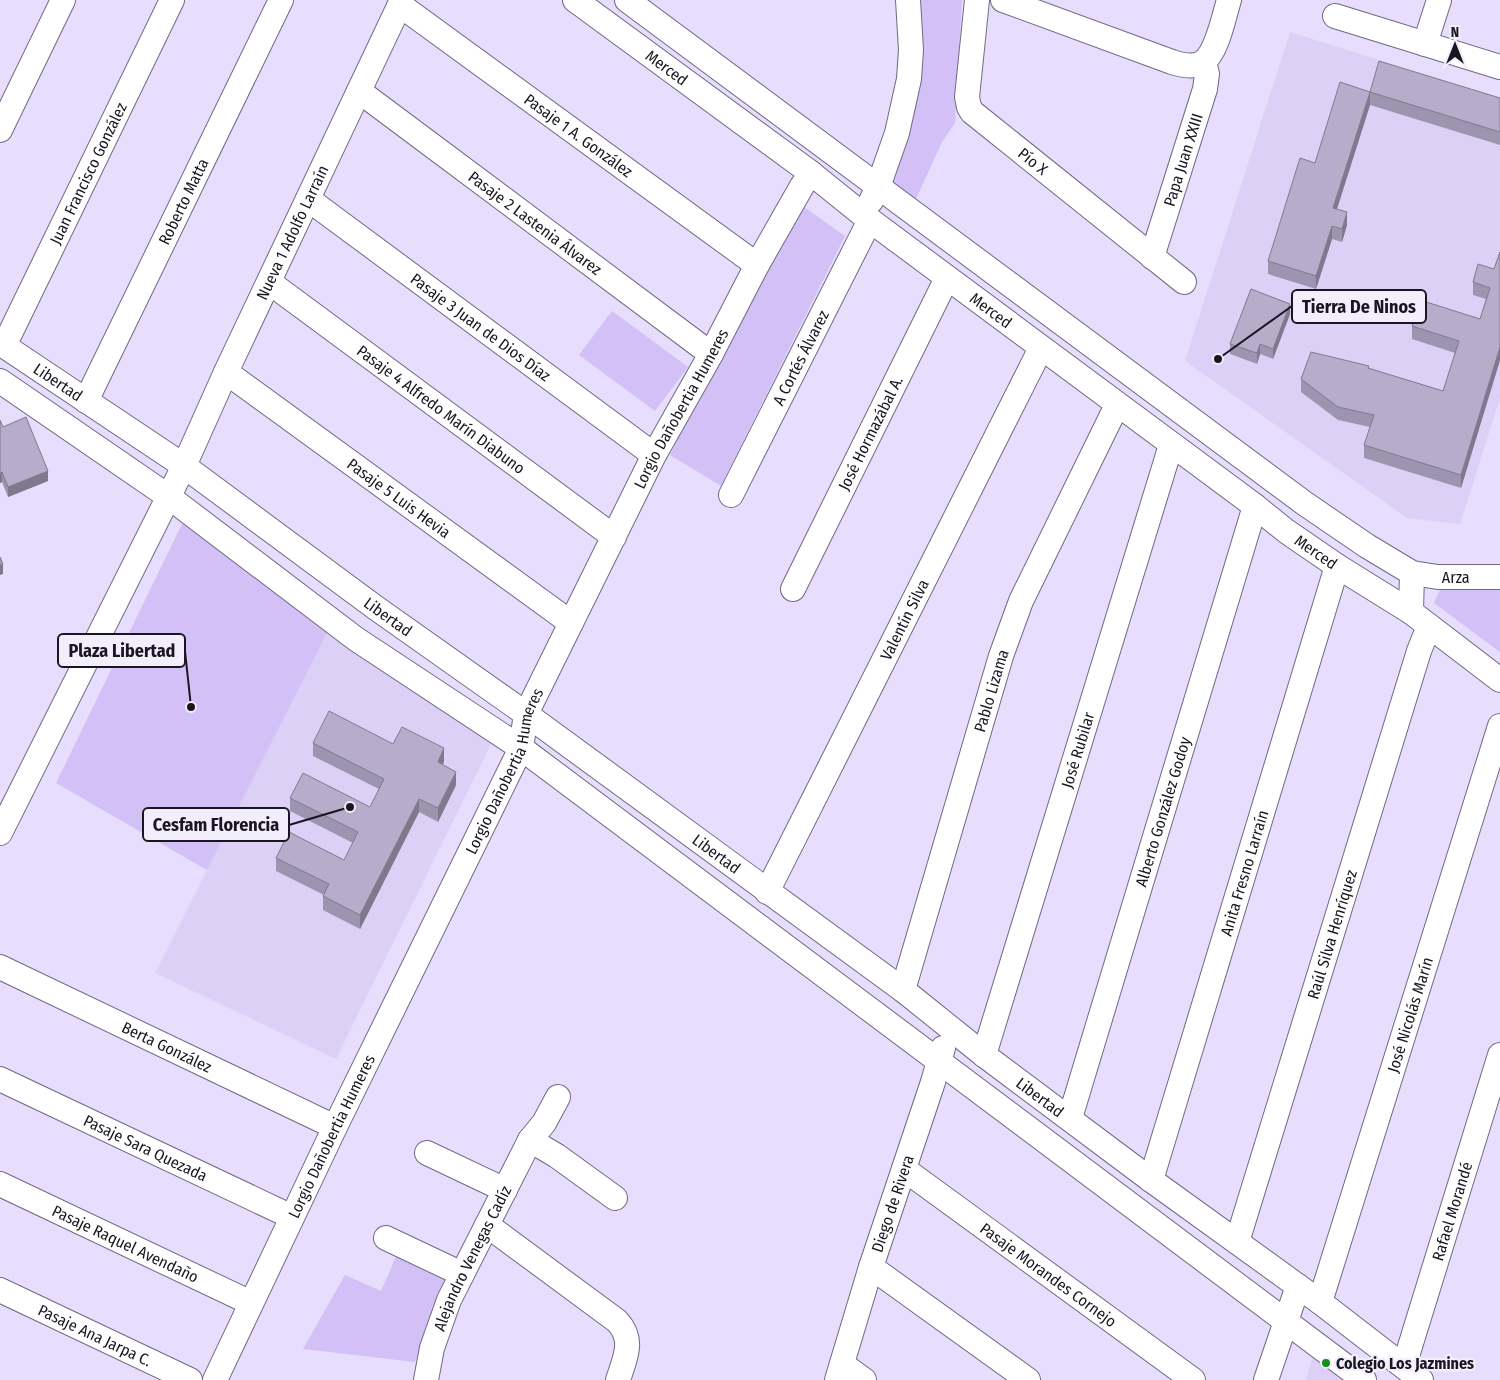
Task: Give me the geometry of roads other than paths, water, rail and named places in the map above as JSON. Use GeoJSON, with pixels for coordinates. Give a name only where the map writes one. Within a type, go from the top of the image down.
{"type":"FeatureCollection","features":[{"type":"Feature","properties":{"kind":"street"},"geometry":{"type":"LineString","coordinates":[[0,130],[63,0]]}},
{"type":"Feature","properties":{"kind":"street","name":"Juan Francisco González"},"geometry":{"type":"LineString","coordinates":[[2,345],[172,0]]}},
{"type":"Feature","properties":{"kind":"street","name":"Roberto Matta"},"geometry":{"type":"LineString","coordinates":[[86,401],[281,0]]}},
{"type":"Feature","properties":{"kind":"street","name":"Merced"},"geometry":{"type":"LineString","coordinates":[[575,0],[811,173],[866,218],[1255,506],[1286,531],[1420,619],[1500,680]]}},
{"type":"Feature","properties":{"kind":"street","name":"Merced"},"geometry":{"type":"LineString","coordinates":[[626,0],[1304,503],[1367,546],[1412,573]]}},
{"type":"Feature","properties":{"kind":"street","name":"A Cortés Álvarez"},"geometry":{"type":"LineString","coordinates":[[731,496],[866,218],[878,187],[897,133],[909,79],[911,50],[908,0]]}},
{"type":"Feature","properties":{"kind":"street","name":"Pío X"},"geometry":{"type":"LineString","coordinates":[[977,0],[967,97],[972,112],[1184,282]]}},
{"type":"Feature","properties":{"kind":"street"},"geometry":{"type":"LineString","coordinates":[[1004,0],[1180,64],[1196,65],[1204,62],[1213,50],[1229,0]]}},
{"type":"Feature","properties":{"kind":"street"},"geometry":{"type":"LineString","coordinates":[[1425,44],[1439,0]]}},
{"type":"Feature","properties":{"kind":"street","name":"Nueva 1 Adolfo Larraín"},"geometry":{"type":"LineString","coordinates":[[0,833],[184,466],[226,372],[401,3]]}},
{"type":"Feature","properties":{"kind":"street","name":"Pasaje 1 A. González"},"geometry":{"type":"LineString","coordinates":[[401,3],[757,265]]}},
{"type":"Feature","properties":{"kind":"street"},"geometry":{"type":"LineString","coordinates":[[1335,17],[1500,67]]}},
{"type":"Feature","properties":{"kind":"street","name":"Papa Juan XXIII"},"geometry":{"type":"LineString","coordinates":[[1152,257],[1205,88],[1207,74],[1204,62]]}},
{"type":"Feature","properties":{"kind":"street","name":"Pasaje 2 Lastenia Álvarez"},"geometry":{"type":"LineString","coordinates":[[359,91],[711,354]]}},
{"type":"Feature","properties":{"kind":"street","name":"Lorgio Dañobertia Humeres"},"geometry":{"type":"LineString","coordinates":[[215,1380],[335,1127],[521,748],[526,714],[654,455],[711,354],[757,265],[811,173]]}},
{"type":"Feature","properties":{"kind":"street","name":"Pasaje 3 Juan de Dios Díaz"},"geometry":{"type":"LineString","coordinates":[[308,199],[654,455]]}},
{"type":"Feature","properties":{"kind":"street","name":"José Hormazábal A."},"geometry":{"type":"LineString","coordinates":[[793,589],[947,278]]}},
{"type":"Feature","properties":{"kind":"street","name":"Pasaje 4 Alfredo Marín Diabuno"},"geometry":{"type":"LineString","coordinates":[[269,282],[614,537]]}},
{"type":"Feature","properties":{"kind":"street","name":"Libertad"},"geometry":{"type":"LineString","coordinates":[[2,345],[184,466],[376,608],[526,714],[903,990],[984,1055],[1320,1302],[1413,1373]]}},
{"type":"Feature","properties":{"kind":"street","name":"Valentín Silva"},"geometry":{"type":"LineString","coordinates":[[767,892],[1041,348]]}},
{"type":"Feature","properties":{"kind":"street","name":"Pasaje 5 Luis Hevia"},"geometry":{"type":"LineString","coordinates":[[226,372],[571,623]]}},
{"type":"Feature","properties":{"kind":"street","name":"Libertad"},"geometry":{"type":"LineString","coordinates":[[0,381],[169,497],[356,639],[521,748],[1364,1380]]}},
{"type":"Feature","properties":{"kind":"street","name":"Pablo Lizama"},"geometry":{"type":"LineString","coordinates":[[903,990],[1002,656],[1021,601],[1117,405]]}},
{"type":"Feature","properties":{"kind":"street","name":"José Rubilar"},"geometry":{"type":"LineString","coordinates":[[984,1055],[1171,445]]}},
{"type":"Feature","properties":{"kind":"street","name":"Alberto González Godoy"},"geometry":{"type":"LineString","coordinates":[[1070,1118],[1255,506]]}},
{"type":"Feature","properties":{"kind":"street","name":"Anita Fresno Larraín"},"geometry":{"type":"LineString","coordinates":[[1152,1180],[1337,566]]}},
{"type":"Feature","properties":{"kind":"street"},"geometry":{"type":"LineString","coordinates":[[1412,573],[1420,619]]}},
{"type":"Feature","properties":{"kind":"street","name":"Arza"},"geometry":{"type":"LineString","coordinates":[[1412,573],[1438,577],[1500,577]]}},
{"type":"Feature","properties":{"kind":"street","name":"Raúl Silva Henríquez"},"geometry":{"type":"LineString","coordinates":[[1237,1242],[1419,651],[1420,619]]}},
{"type":"Feature","properties":{"kind":"street","name":"José Nicolás Marín"},"geometry":{"type":"LineString","coordinates":[[1320,1302],[1500,726]]}},
{"type":"Feature","properties":{"kind":"street","name":"Berta González"},"geometry":{"type":"LineString","coordinates":[[0,967],[335,1127]]}},
{"type":"Feature","properties":{"kind":"street","name":"Diego de Rivera"},"geometry":{"type":"LineString","coordinates":[[840,1372],[871,1267],[949,1027]]}},
{"type":"Feature","properties":{"kind":"street","name":"Rafael Morandé"},"geometry":{"type":"LineString","coordinates":[[1413,1373],[1500,1055]]}},
{"type":"Feature","properties":{"kind":"street","name":"Pasaje Sara Quezada"},"geometry":{"type":"LineString","coordinates":[[0,1079],[292,1218]]}},
{"type":"Feature","properties":{"kind":"street","name":"Alejandro Venegas Cadíz"},"geometry":{"type":"LineString","coordinates":[[426,1380],[432,1348],[440,1324],[462,1274],[530,1140],[544,1123],[558,1097]]}},
{"type":"Feature","properties":{"kind":"street"},"geometry":{"type":"LineString","coordinates":[[530,1140],[557,1156],[615,1198]]}},
{"type":"Feature","properties":{"kind":"street"},"geometry":{"type":"LineString","coordinates":[[427,1154],[505,1190]]}},
{"type":"Feature","properties":{"kind":"street","name":"Pasaje Morandes Cornejo"},"geometry":{"type":"LineString","coordinates":[[904,1169],[1193,1380]]}},
{"type":"Feature","properties":{"kind":"street","name":"Pasaje Raquel Avendaño"},"geometry":{"type":"LineString","coordinates":[[0,1184],[251,1303]]}},
{"type":"Feature","properties":{"kind":"street"},"geometry":{"type":"LineString","coordinates":[[487,1225],[621,1326],[627,1338],[628,1348],[618,1380]]}},
{"type":"Feature","properties":{"kind":"street"},"geometry":{"type":"LineString","coordinates":[[386,1238],[462,1274]]}},
{"type":"Feature","properties":{"kind":"street"},"geometry":{"type":"LineString","coordinates":[[871,1267],[1028,1380]]}},
{"type":"Feature","properties":{"kind":"street"},"geometry":{"type":"LineString","coordinates":[[1266,1380],[1298,1286]]}},
{"type":"Feature","properties":{"kind":"street","name":"Pasaje Ana Jarpa C."},"geometry":{"type":"LineString","coordinates":[[0,1290],[190,1380]]}},
{"type":"Feature","properties":{"kind":"street"},"geometry":{"type":"LineString","coordinates":[[840,1372],[864,1380]]}},
{"type":"Feature","properties":{"kind":"place","name":"Tierra De Ninos"},"geometry":{"type":"Point","coordinates":[1218,359]}},
{"type":"Feature","properties":{"kind":"place","name":"Plaza Libertad"},"geometry":{"type":"Point","coordinates":[191,707]}},
{"type":"Feature","properties":{"kind":"place","name":"Cesfam Florencia"},"geometry":{"type":"Point","coordinates":[350,807]}},
{"type":"Feature","properties":{"kind":"place","name":"Colegio Los Jazmines"},"geometry":{"type":"Point","coordinates":[1326,1363]}}]}
